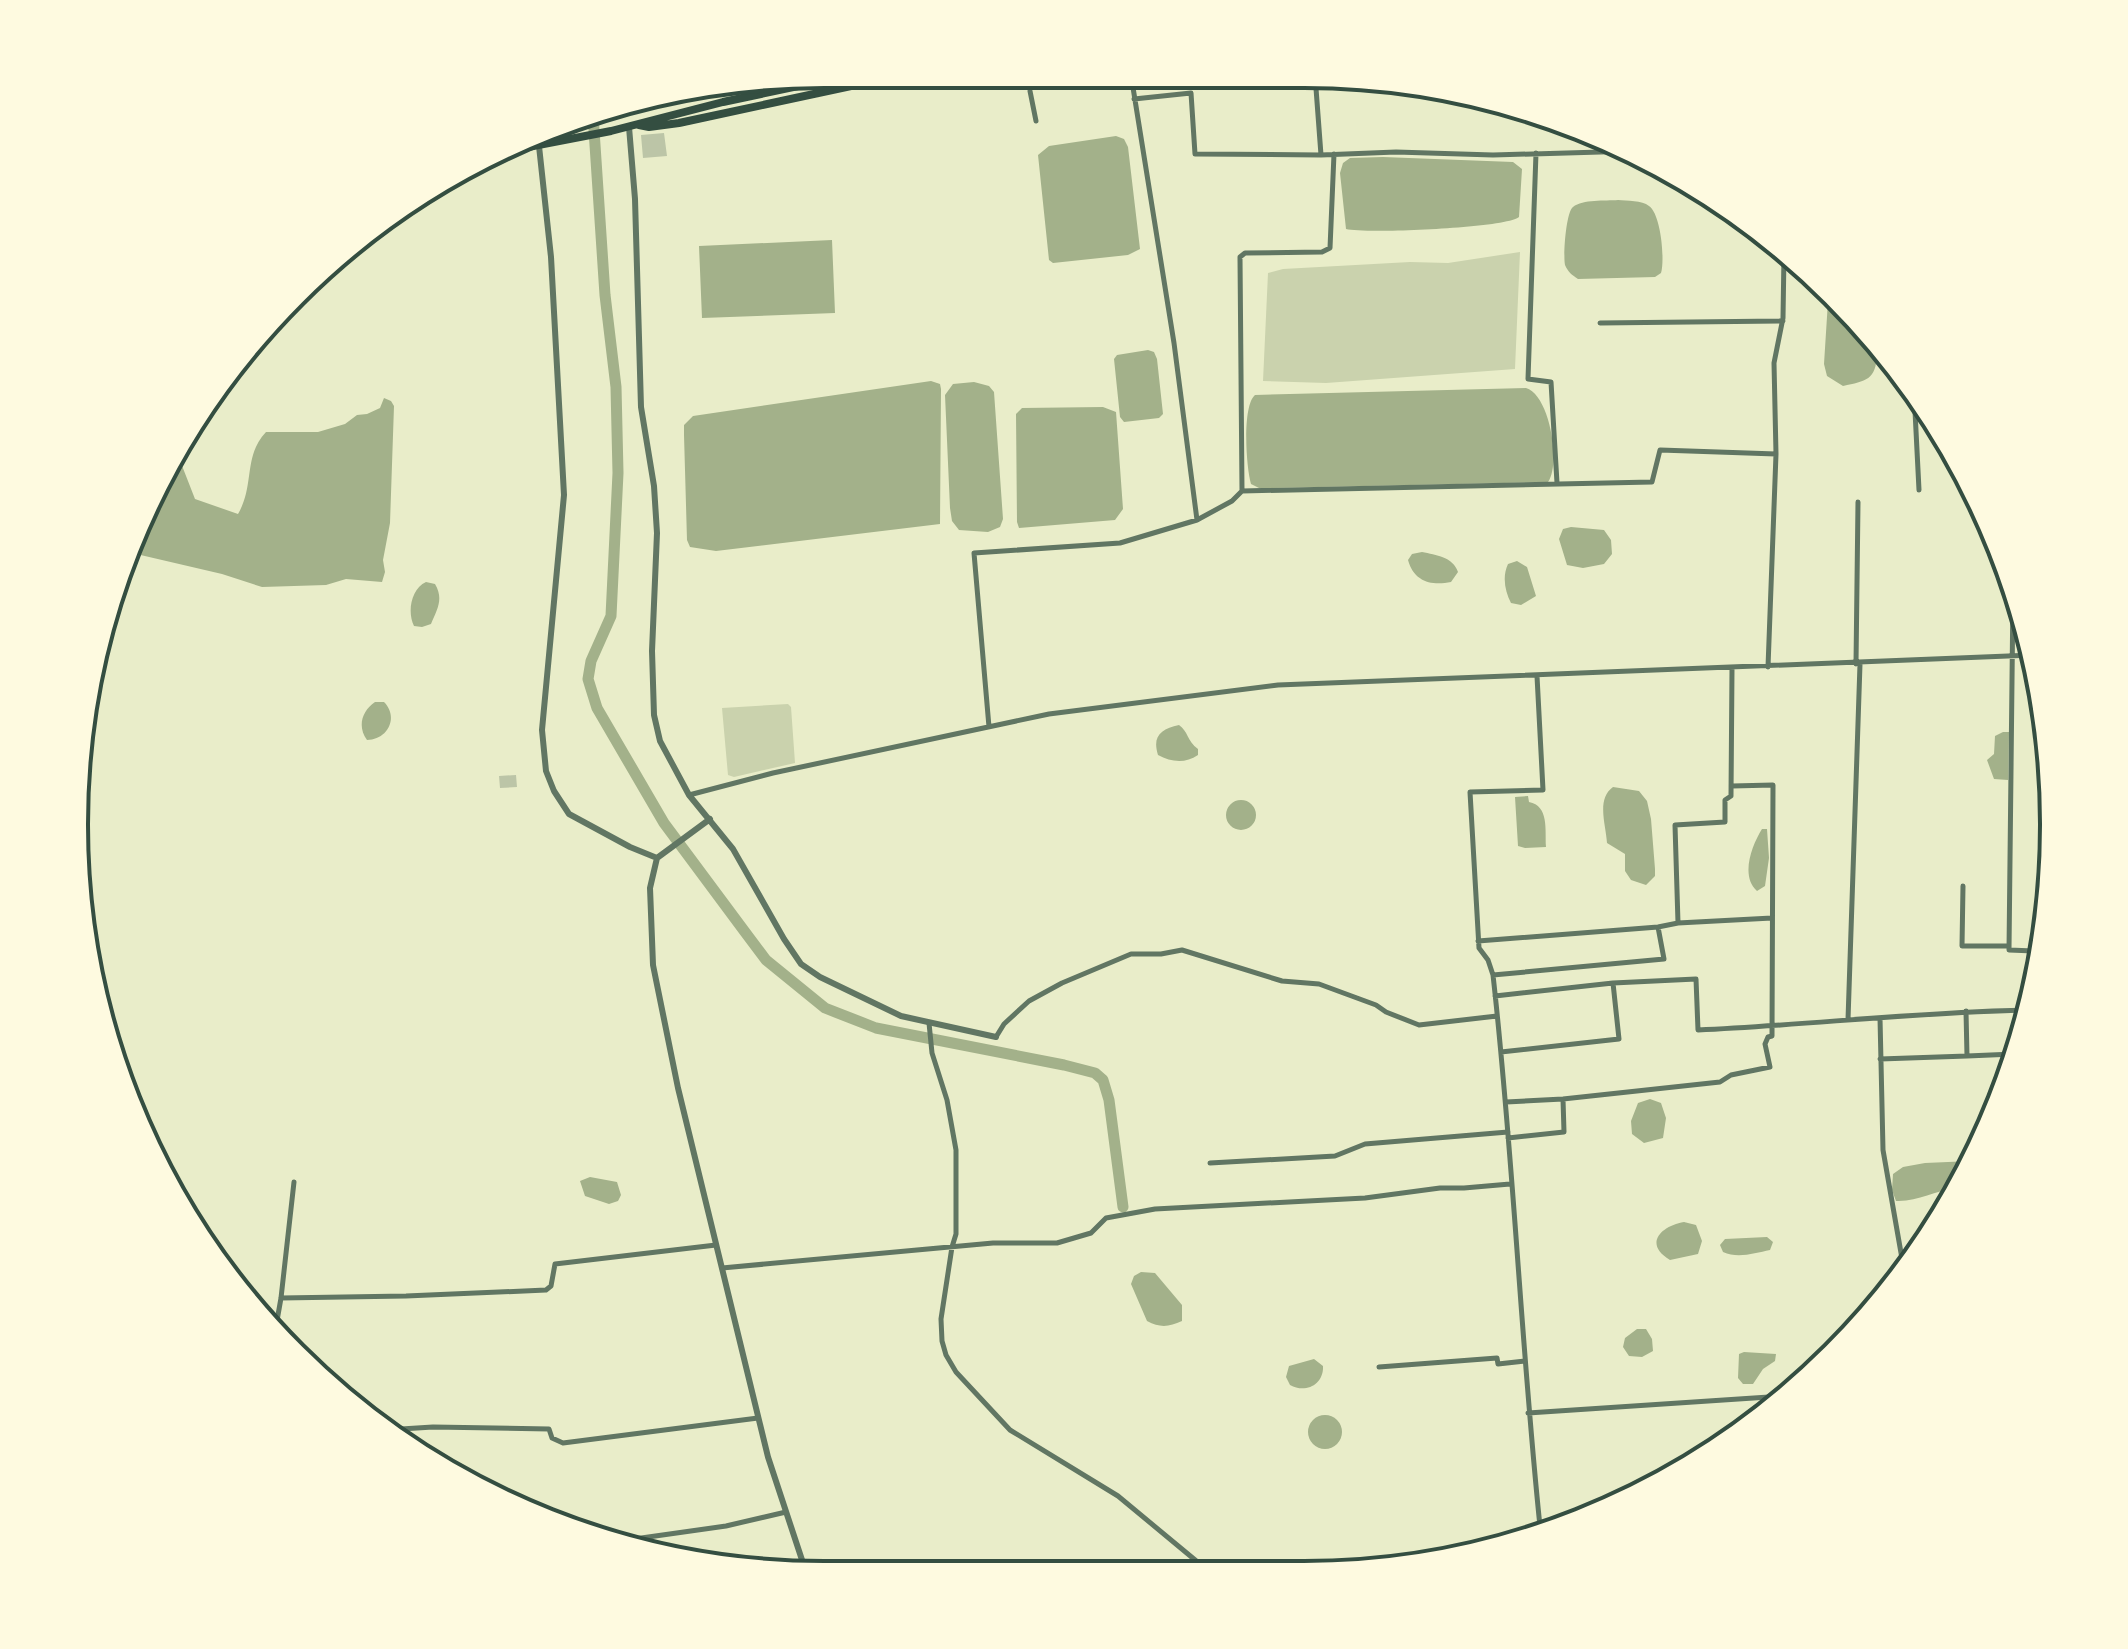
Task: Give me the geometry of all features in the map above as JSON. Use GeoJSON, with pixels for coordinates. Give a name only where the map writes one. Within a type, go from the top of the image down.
{"type":"FeatureCollection","features":[{"type":"Feature","properties":{"kind":"main road"},"geometry":{"type":"LineString","coordinates":[[639,125],[649,127],[679,123],[842,88]]}},
{"type":"Feature","properties":{"kind":"main road"},"geometry":{"type":"LineString","coordinates":[[536,147],[780,90]]}},
{"type":"Feature","properties":{"kind":"street"},"geometry":{"type":"LineString","coordinates":[[1133,88],[1176,359],[1197,520]]}},
{"type":"Feature","properties":{"kind":"street"},"geometry":{"type":"LineString","coordinates":[[1316,89],[1321,155]]}},
{"type":"Feature","properties":{"kind":"street"},"geometry":{"type":"LineString","coordinates":[[1030,91],[1036,121]]}},
{"type":"Feature","properties":{"kind":"street"},"geometry":{"type":"LineString","coordinates":[[1134,99],[1191,93],[1195,154],[1396,152],[1493,155],[1602,152]]}},
{"type":"Feature","properties":{"kind":"street"},"geometry":{"type":"LineString","coordinates":[[629,127],[635,199],[641,407],[654,486],[657,533],[652,651],[654,715],[664,749],[689,795],[749,875],[801,964],[820,977],[887,1010],[930,1024],[932,1053],[947,1100],[956,1150],[956,1234],[941,1319],[942,1341],[956,1372],[1010,1430],[1118,1496],[1196,1561]]}},
{"type":"Feature","properties":{"kind":"street"},"geometry":{"type":"LineString","coordinates":[[543,146],[564,495],[542,730],[546,771],[569,814],[657,858]]}},
{"type":"Feature","properties":{"kind":"street"},"geometry":{"type":"LineString","coordinates":[[1536,153],[1528,379],[1551,382],[1557,483]]}},
{"type":"Feature","properties":{"kind":"street"},"geometry":{"type":"LineString","coordinates":[[1242,491],[1240,257],[1245,253],[1322,252],[1330,248],[1334,154]]}},
{"type":"Feature","properties":{"kind":"street"},"geometry":{"type":"LineString","coordinates":[[1768,667],[1776,454],[1774,363],[1783,321],[1784,267]]}},
{"type":"Feature","properties":{"kind":"street"},"geometry":{"type":"LineString","coordinates":[[1600,323],[1783,321]]}},
{"type":"Feature","properties":{"kind":"street"},"geometry":{"type":"LineString","coordinates":[[1915,414],[1919,490]]}},
{"type":"Feature","properties":{"kind":"street"},"geometry":{"type":"LineString","coordinates":[[989,727],[974,553],[1120,543],[1197,520],[1232,501],[1242,491],[1652,482],[1660,450],[1776,454]]}},
{"type":"Feature","properties":{"kind":"street"},"geometry":{"type":"LineString","coordinates":[[1848,1020],[1858,664],[1858,502]]}},
{"type":"Feature","properties":{"kind":"street"},"geometry":{"type":"LineString","coordinates":[[2012,626],[2009,950],[2029,951]]}},
{"type":"Feature","properties":{"kind":"street"},"geometry":{"type":"LineString","coordinates":[[689,795],[760,776],[1049,714],[1278,685],[2020,656]]}},
{"type":"Feature","properties":{"kind":"street"},"geometry":{"type":"LineString","coordinates":[[1678,923],[1675,825],[1725,822],[1725,800],[1731,796],[1732,669]]}},
{"type":"Feature","properties":{"kind":"street"},"geometry":{"type":"LineString","coordinates":[[1537,676],[1543,790],[1470,792],[1478,941],[1493,975],[1506,1102],[1528,1413],[1540,1522]]}},
{"type":"Feature","properties":{"kind":"street"},"geometry":{"type":"LineString","coordinates":[[1506,1102],[1720,1082],[1731,1075],[1770,1067],[1765,1044],[1772,1036],[1773,785],[1732,786]]}},
{"type":"Feature","properties":{"kind":"street"},"geometry":{"type":"LineString","coordinates":[[710,819],[657,858],[650,888],[653,965],[678,1088],[758,1418],[802,1560]]}},
{"type":"Feature","properties":{"kind":"street"},"geometry":{"type":"LineString","coordinates":[[1963,886],[1962,946],[2009,946]]}},
{"type":"Feature","properties":{"kind":"street"},"geometry":{"type":"LineString","coordinates":[[1478,941],[1773,918]]}},
{"type":"Feature","properties":{"kind":"street"},"geometry":{"type":"LineString","coordinates":[[1493,975],[1664,959],[1658,927]]}},
{"type":"Feature","properties":{"kind":"street"},"geometry":{"type":"LineString","coordinates":[[922,1021],[996,1037],[1004,1024],[1029,1001],[1062,983],[1131,954],[1182,950],[1282,981],[1319,984],[1419,1025],[1497,1016]]}},
{"type":"Feature","properties":{"kind":"street"},"geometry":{"type":"LineString","coordinates":[[1495,996],[1613,983],[1696,979],[1698,1030],[2016,1010]]}},
{"type":"Feature","properties":{"kind":"street"},"geometry":{"type":"LineString","coordinates":[[1501,1052],[1619,1039],[1613,983]]}},
{"type":"Feature","properties":{"kind":"street"},"geometry":{"type":"LineString","coordinates":[[1966,1011],[1967,1056]]}},
{"type":"Feature","properties":{"kind":"street"},"geometry":{"type":"LineString","coordinates":[[1880,1018],[1883,1150],[1901,1254]]}},
{"type":"Feature","properties":{"kind":"street"},"geometry":{"type":"LineString","coordinates":[[1880,1059],[2003,1054]]}},
{"type":"Feature","properties":{"kind":"street"},"geometry":{"type":"LineString","coordinates":[[1210,1163],[1335,1156],[1365,1144],[1564,1132],[1563,1099]]}},
{"type":"Feature","properties":{"kind":"street"},"geometry":{"type":"LineString","coordinates":[[278,1317],[294,1182]]}},
{"type":"Feature","properties":{"kind":"street"},"geometry":{"type":"LineString","coordinates":[[722,1268],[993,1243],[1057,1243],[1091,1233],[1106,1218],[1155,1209],[1365,1198],[1440,1188],[1510,1184]]}},
{"type":"Feature","properties":{"kind":"street"},"geometry":{"type":"LineString","coordinates":[[281,1298],[546,1290],[551,1286],[555,1264],[716,1245]]}},
{"type":"Feature","properties":{"kind":"street"},"geometry":{"type":"LineString","coordinates":[[1379,1367],[1497,1358],[1498,1364],[1525,1361]]}},
{"type":"Feature","properties":{"kind":"street"},"geometry":{"type":"LineString","coordinates":[[1528,1413],[1766,1397]]}},
{"type":"Feature","properties":{"kind":"street"},"geometry":{"type":"LineString","coordinates":[[404,1429],[549,1429],[552,1438],[563,1443],[758,1418]]}},
{"type":"Feature","properties":{"kind":"street"},"geometry":{"type":"LineString","coordinates":[[642,1538],[726,1526],[786,1512]]}},
{"type":"Feature","properties":{"kind":"shaded area"},"geometry":{"type":"Polygon","coordinates":[[[1116,136],[1124,139],[1128,147],[1140,249],[1128,255],[1053,263],[1049,260],[1038,155],[1049,146],[1116,136]]]}},
{"type":"Feature","properties":{"kind":"shaded area"},"geometry":{"type":"Polygon","coordinates":[[[1350,158],[1513,162],[1522,169],[1519,217],[1490,224],[1436,229],[1346,229],[1340,173],[1343,163],[1350,158]]]}},
{"type":"Feature","properties":{"kind":"shaded area"},"geometry":{"type":"Polygon","coordinates":[[[1594,201],[1642,203],[1653,211],[1661,238],[1661,273],[1655,277],[1578,279],[1565,265],[1564,253],[1573,207],[1594,201]]]}},
{"type":"Feature","properties":{"kind":"shaded area"},"geometry":{"type":"Polygon","coordinates":[[[832,240],[835,313],[702,318],[699,246],[832,240]]]}},
{"type":"Feature","properties":{"kind":"shaded area"},"geometry":{"type":"Polygon","coordinates":[[[1520,252],[1515,369],[1326,383],[1263,381],[1268,273],[1283,269],[1448,263],[1520,252]]]}},
{"type":"Feature","properties":{"kind":"shaded area"},"geometry":{"type":"Polygon","coordinates":[[[1828,308],[1876,362],[1872,374],[1864,381],[1843,386],[1827,376],[1824,364],[1828,308]]]}},
{"type":"Feature","properties":{"kind":"shaded area"},"geometry":{"type":"Polygon","coordinates":[[[1148,350],[1154,352],[1157,359],[1163,414],[1159,418],[1124,422],[1120,417],[1114,359],[1117,355],[1148,350]]]}},
{"type":"Feature","properties":{"kind":"shaded area"},"geometry":{"type":"Polygon","coordinates":[[[931,381],[940,384],[941,389],[940,524],[716,551],[690,547],[687,540],[684,425],[693,416],[931,381]]]}},
{"type":"Feature","properties":{"kind":"shaded area"},"geometry":{"type":"Polygon","coordinates":[[[974,382],[989,386],[994,392],[1003,519],[1000,527],[988,532],[959,530],[952,521],[950,508],[945,395],[953,384],[974,382]]]}},
{"type":"Feature","properties":{"kind":"shaded area"},"geometry":{"type":"Polygon","coordinates":[[[1526,388],[1541,403],[1551,431],[1553,461],[1548,482],[1272,488],[1259,488],[1251,484],[1247,424],[1248,411],[1255,395],[1526,388]]]}},
{"type":"Feature","properties":{"kind":"shaded area"},"geometry":{"type":"Polygon","coordinates":[[[384,398],[394,406],[390,523],[382,582],[346,579],[326,585],[262,587],[140,555],[182,465],[195,499],[238,514],[254,451],[266,432],[318,432],[380,408],[384,398]]]}},
{"type":"Feature","properties":{"kind":"shaded area"},"geometry":{"type":"Polygon","coordinates":[[[1103,407],[1116,412],[1123,509],[1115,520],[1019,528],[1016,414],[1022,408],[1103,407]]]}},
{"type":"Feature","properties":{"kind":"shaded area"},"geometry":{"type":"Polygon","coordinates":[[[1563,529],[1604,530],[1611,540],[1612,554],[1604,564],[1583,568],[1567,565],[1559,539],[1563,529]]]}},
{"type":"Feature","properties":{"kind":"shaded area"},"geometry":{"type":"Polygon","coordinates":[[[1422,552],[1443,558],[1456,567],[1458,572],[1451,582],[1431,583],[1419,578],[1408,560],[1412,554],[1422,552]]]}},
{"type":"Feature","properties":{"kind":"shaded area"},"geometry":{"type":"Polygon","coordinates":[[[1517,561],[1527,567],[1536,596],[1521,605],[1511,603],[1505,584],[1508,564],[1517,561]]]}},
{"type":"Feature","properties":{"kind":"shaded area"},"geometry":{"type":"Polygon","coordinates":[[[426,582],[435,584],[439,604],[431,624],[414,626],[412,601],[417,590],[426,582]]]}},
{"type":"Feature","properties":{"kind":"shaded area"},"geometry":{"type":"Polygon","coordinates":[[[375,702],[384,702],[391,714],[391,721],[381,736],[367,740],[362,719],[375,702]]]}},
{"type":"Feature","properties":{"kind":"shaded area"},"geometry":{"type":"Polygon","coordinates":[[[788,704],[791,707],[795,763],[734,777],[728,775],[722,708],[788,704]]]}},
{"type":"Feature","properties":{"kind":"shaded area"},"geometry":{"type":"Polygon","coordinates":[[[1179,725],[1198,749],[1198,755],[1178,761],[1158,755],[1157,738],[1167,729],[1179,725]]]}},
{"type":"Feature","properties":{"kind":"shaded area"},"geometry":{"type":"Polygon","coordinates":[[[2009,732],[2008,780],[1994,779],[1987,760],[1994,754],[1995,736],[2009,732]]]}},
{"type":"Feature","properties":{"kind":"shaded area"},"geometry":{"type":"Polygon","coordinates":[[[1613,787],[1639,791],[1647,801],[1655,876],[1646,885],[1631,880],[1625,871],[1625,854],[1607,843],[1603,805],[1613,787]]]}},
{"type":"Feature","properties":{"kind":"shaded area"},"geometry":{"type":"Polygon","coordinates":[[[1528,796],[1529,802],[1543,813],[1546,847],[1518,846],[1515,797],[1528,796]]]}},
{"type":"Feature","properties":{"kind":"shaded area"},"geometry":{"type":"Polygon","coordinates":[[[1241,800],[1247,801],[1255,809],[1255,821],[1247,829],[1241,830],[1235,829],[1227,821],[1226,815],[1227,809],[1235,801],[1241,800]]]}},
{"type":"Feature","properties":{"kind":"shaded area"},"geometry":{"type":"Polygon","coordinates":[[[1762,829],[1767,829],[1769,858],[1765,886],[1757,891],[1748,869],[1762,829]]]}},
{"type":"Feature","properties":{"kind":"shaded area"},"geometry":{"type":"Polygon","coordinates":[[[1650,1099],[1661,1103],[1666,1118],[1663,1138],[1644,1143],[1632,1134],[1631,1121],[1638,1103],[1650,1099]]]}},
{"type":"Feature","properties":{"kind":"shaded area"},"geometry":{"type":"Polygon","coordinates":[[[1958,1162],[1942,1191],[1912,1200],[1896,1201],[1892,1190],[1893,1174],[1903,1167],[1958,1162]]]}},
{"type":"Feature","properties":{"kind":"shaded area"},"geometry":{"type":"Polygon","coordinates":[[[590,1177],[617,1182],[621,1195],[618,1201],[609,1204],[585,1196],[580,1181],[590,1177]]]}},
{"type":"Feature","properties":{"kind":"shaded area"},"geometry":{"type":"Polygon","coordinates":[[[1684,1222],[1696,1225],[1702,1241],[1698,1254],[1670,1260],[1658,1248],[1658,1236],[1668,1227],[1684,1222]]]}},
{"type":"Feature","properties":{"kind":"shaded area"},"geometry":{"type":"Polygon","coordinates":[[[1767,1237],[1773,1242],[1770,1250],[1752,1254],[1729,1254],[1723,1252],[1720,1245],[1725,1239],[1767,1237]]]}},
{"type":"Feature","properties":{"kind":"shaded area"},"geometry":{"type":"Polygon","coordinates":[[[1141,1272],[1155,1273],[1182,1305],[1182,1321],[1164,1326],[1147,1321],[1131,1284],[1134,1276],[1141,1272]]]}},
{"type":"Feature","properties":{"kind":"shaded area"},"geometry":{"type":"Polygon","coordinates":[[[1637,1329],[1646,1329],[1652,1339],[1653,1351],[1642,1357],[1629,1356],[1623,1347],[1625,1338],[1637,1329]]]}},
{"type":"Feature","properties":{"kind":"shaded area"},"geometry":{"type":"Polygon","coordinates":[[[1739,1354],[1776,1354],[1775,1361],[1763,1369],[1753,1384],[1743,1384],[1738,1378],[1739,1354]]]}},
{"type":"Feature","properties":{"kind":"shaded area"},"geometry":{"type":"Polygon","coordinates":[[[1314,1359],[1323,1366],[1321,1378],[1308,1388],[1290,1385],[1286,1377],[1289,1366],[1314,1359]]]}},
{"type":"Feature","properties":{"kind":"shaded area"},"geometry":{"type":"Polygon","coordinates":[[[1325,1415],[1337,1420],[1342,1432],[1337,1444],[1325,1449],[1313,1444],[1308,1432],[1313,1420],[1325,1415]]]}},
{"type":"Feature","properties":{"kind":"building"},"geometry":{"type":"Polygon","coordinates":[[[664,133],[667,156],[643,158],[641,135],[664,133]]]}},
{"type":"Feature","properties":{"kind":"building"},"geometry":{"type":"Polygon","coordinates":[[[516,775],[517,787],[500,788],[499,776],[516,775]]]}},
{"type":"Feature","properties":{"kind":"waterway"},"geometry":{"type":"LineString","coordinates":[[594,125],[605,295],[616,387],[618,473],[611,616],[591,661],[588,679],[597,708],[664,823],[766,960],[825,1008],[876,1028],[1064,1065],[1095,1073],[1103,1080],[1109,1100],[1123,1207]]}}]}
